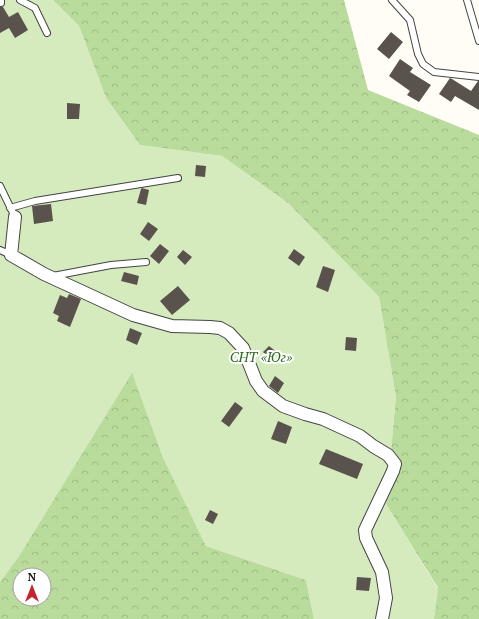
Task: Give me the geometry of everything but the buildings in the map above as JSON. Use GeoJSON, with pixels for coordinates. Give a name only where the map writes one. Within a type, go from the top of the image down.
{"type":"FeatureCollection","features":[{"type":"Feature","properties":{"kind":"street"},"geometry":{"type":"LineString","coordinates":[[13,212],[6,252],[50,277],[133,315],[172,326],[220,328],[230,333],[243,348],[256,381],[263,391],[283,406],[323,419],[346,429],[388,454],[395,464],[393,471],[365,530],[366,538],[382,572],[386,598],[382,619]]}},
{"type":"Feature","properties":{"kind":"lane"},"geometry":{"type":"LineString","coordinates":[[20,0],[35,8],[47,33]]}},
{"type":"Feature","properties":{"kind":"lane"},"geometry":{"type":"LineString","coordinates":[[392,0],[410,20],[418,54],[423,64],[434,72],[479,77]]}},
{"type":"Feature","properties":{"kind":"lane"},"geometry":{"type":"LineString","coordinates":[[467,0],[479,41]]}},
{"type":"Feature","properties":{"kind":"lane"},"geometry":{"type":"LineString","coordinates":[[0,186],[13,212],[35,201],[178,178]]}},
{"type":"Feature","properties":{"kind":"lane"},"geometry":{"type":"LineString","coordinates":[[50,277],[111,265],[146,262]]}},
{"type":"Feature","properties":{"kind":"green space","name":"СНТ «Юг»"},"geometry":{"type":"Polygon","coordinates":[[[0,0],[53,0],[79,26],[106,98],[140,145],[222,156],[288,203],[379,297],[396,397],[386,504],[438,589],[434,619],[314,619],[306,580],[206,546],[162,458],[132,374],[19,556],[0,582],[0,0]]]}},
{"type":"Feature","properties":{"kind":"green space"},"geometry":{"type":"Polygon","coordinates":[[[53,0],[344,0],[368,90],[479,135],[479,619],[434,619],[438,588],[386,504],[396,397],[379,297],[288,203],[222,156],[140,145],[106,98],[79,26],[53,0]]]}},
{"type":"Feature","properties":{"kind":"green space"},"geometry":{"type":"Polygon","coordinates":[[[132,373],[163,458],[206,546],[306,580],[314,619],[0,619],[0,582],[19,556],[132,373]]]}}]}
